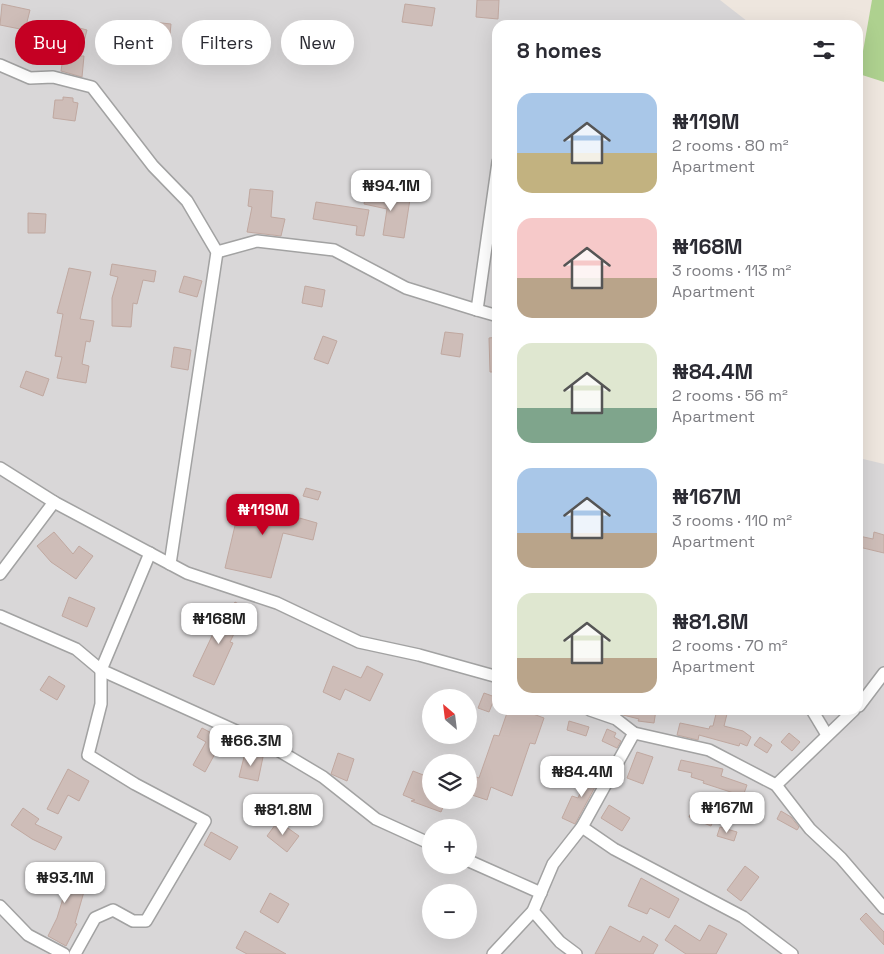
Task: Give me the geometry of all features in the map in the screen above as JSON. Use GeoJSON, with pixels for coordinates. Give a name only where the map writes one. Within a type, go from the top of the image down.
{"type":"FeatureCollection","features":[{"type":"Feature","properties":{"kind":"street"},"geometry":{"type":"LineString","coordinates":[[0,65],[30,78],[52,77],[92,87],[153,166],[187,201],[217,252],[170,564]]}},
{"type":"Feature","properties":{"kind":"street"},"geometry":{"type":"LineString","coordinates":[[478,310],[492,206]]}},
{"type":"Feature","properties":{"kind":"street"},"geometry":{"type":"LineString","coordinates":[[217,252],[257,241],[334,250],[406,288],[492,314]]}},
{"type":"Feature","properties":{"kind":"street"},"geometry":{"type":"LineString","coordinates":[[0,468],[54,502],[187,573],[277,603],[359,642],[419,655],[492,675]]}},
{"type":"Feature","properties":{"kind":"street"},"geometry":{"type":"LineString","coordinates":[[0,574],[54,502]]}},
{"type":"Feature","properties":{"kind":"street"},"geometry":{"type":"LineString","coordinates":[[75,954],[95,918],[113,910],[133,921],[146,921],[205,821],[135,784],[88,756],[101,704],[101,670],[150,553]]}},
{"type":"Feature","properties":{"kind":"street"},"geometry":{"type":"LineString","coordinates":[[0,616],[76,649],[101,670],[276,749],[323,777],[376,819],[422,840]]}},
{"type":"Feature","properties":{"kind":"street"},"geometry":{"type":"LineString","coordinates":[[863,701],[884,673]]}},
{"type":"Feature","properties":{"kind":"street"},"geometry":{"type":"LineString","coordinates":[[604,715],[616,719],[634,733],[709,750],[776,785],[810,828],[841,858],[884,908]]}},
{"type":"Feature","properties":{"kind":"street"},"geometry":{"type":"LineString","coordinates":[[815,715],[827,735]]}},
{"type":"Feature","properties":{"kind":"street"},"geometry":{"type":"LineString","coordinates":[[776,785],[849,715]]}},
{"type":"Feature","properties":{"kind":"street"},"geometry":{"type":"LineString","coordinates":[[493,954],[533,911],[553,864],[582,827],[634,733]]}},
{"type":"Feature","properties":{"kind":"street"},"geometry":{"type":"LineString","coordinates":[[582,827],[614,848],[743,917],[792,954]]}},
{"type":"Feature","properties":{"kind":"street"},"geometry":{"type":"LineString","coordinates":[[477,865],[541,893]]}},
{"type":"Feature","properties":{"kind":"street"},"geometry":{"type":"LineString","coordinates":[[0,906],[28,935],[64,954]]}},
{"type":"Feature","properties":{"kind":"street"},"geometry":{"type":"LineString","coordinates":[[533,911],[560,942],[576,954]]}},
{"type":"Feature","properties":{"kind":"shaded area"},"geometry":{"type":"Polygon","coordinates":[[[0,0],[720,0],[746,20],[492,20],[492,715],[863,715],[863,459],[884,464],[884,954],[0,954],[0,0]]]}},
{"type":"Feature","properties":{"kind":"green space"},"geometry":{"type":"Polygon","coordinates":[[[872,0],[884,0],[884,82],[863,75],[863,51],[872,0]]]}},
{"type":"Feature","properties":{"kind":"building"},"geometry":{"type":"Polygon","coordinates":[[[477,0],[499,0],[498,19],[476,17],[477,0]]]}},
{"type":"Feature","properties":{"kind":"building"},"geometry":{"type":"Polygon","coordinates":[[[2,4],[30,10],[28,20],[15,20],[15,28],[0,25],[2,4]]]}},
{"type":"Feature","properties":{"kind":"building"},"geometry":{"type":"Polygon","coordinates":[[[405,4],[435,8],[432,26],[402,22],[405,4]]]}},
{"type":"Feature","properties":{"kind":"building"},"geometry":{"type":"Polygon","coordinates":[[[62,65],[83,65],[82,77],[61,71],[62,65]]]}},
{"type":"Feature","properties":{"kind":"building"},"geometry":{"type":"Polygon","coordinates":[[[63,97],[73,98],[73,102],[78,103],[75,121],[53,118],[55,100],[63,100],[63,97]]]}},
{"type":"Feature","properties":{"kind":"building"},"geometry":{"type":"Polygon","coordinates":[[[250,189],[273,191],[271,217],[285,219],[281,236],[247,232],[252,207],[248,206],[250,189]]]}},
{"type":"Feature","properties":{"kind":"building"},"geometry":{"type":"Polygon","coordinates":[[[367,190],[410,199],[404,238],[383,235],[387,209],[364,204],[367,190]]]}},
{"type":"Feature","properties":{"kind":"building"},"geometry":{"type":"Polygon","coordinates":[[[316,202],[369,210],[364,236],[356,235],[357,226],[313,219],[316,202]]]}},
{"type":"Feature","properties":{"kind":"building"},"geometry":{"type":"Polygon","coordinates":[[[28,213],[46,214],[45,233],[28,233],[28,213]]]}},
{"type":"Feature","properties":{"kind":"building"},"geometry":{"type":"Polygon","coordinates":[[[112,264],[156,271],[154,282],[143,280],[137,304],[133,303],[131,327],[112,326],[112,298],[118,277],[110,275],[112,264]]]}},
{"type":"Feature","properties":{"kind":"building"},"geometry":{"type":"Polygon","coordinates":[[[69,268],[91,272],[80,319],[94,321],[90,342],[86,341],[82,364],[89,366],[86,383],[57,378],[62,357],[55,356],[63,314],[57,313],[69,268]]]}},
{"type":"Feature","properties":{"kind":"building"},"geometry":{"type":"Polygon","coordinates":[[[184,276],[202,281],[197,297],[179,292],[184,276]]]}},
{"type":"Feature","properties":{"kind":"building"},"geometry":{"type":"Polygon","coordinates":[[[305,286],[325,290],[322,307],[302,303],[305,286]]]}},
{"type":"Feature","properties":{"kind":"building"},"geometry":{"type":"Polygon","coordinates":[[[445,332],[463,334],[460,357],[441,354],[445,332]]]}},
{"type":"Feature","properties":{"kind":"building"},"geometry":{"type":"Polygon","coordinates":[[[323,336],[337,341],[328,364],[314,359],[323,336]]]}},
{"type":"Feature","properties":{"kind":"building"},"geometry":{"type":"Polygon","coordinates":[[[489,338],[492,338],[492,372],[490,372],[489,338]]]}},
{"type":"Feature","properties":{"kind":"building"},"geometry":{"type":"Polygon","coordinates":[[[174,347],[191,350],[188,370],[171,367],[174,347]]]}},
{"type":"Feature","properties":{"kind":"building"},"geometry":{"type":"Polygon","coordinates":[[[26,371],[49,379],[43,396],[20,387],[26,371]]]}},
{"type":"Feature","properties":{"kind":"building"},"geometry":{"type":"Polygon","coordinates":[[[306,488],[321,492],[318,500],[303,496],[306,488]]]}},
{"type":"Feature","properties":{"kind":"building"},"geometry":{"type":"Polygon","coordinates":[[[242,496],[297,511],[296,517],[317,523],[313,540],[283,533],[271,578],[225,568],[242,496]]]}},
{"type":"Feature","properties":{"kind":"building"},"geometry":{"type":"Polygon","coordinates":[[[54,532],[73,554],[79,546],[93,556],[76,579],[51,562],[37,546],[54,532]]]}},
{"type":"Feature","properties":{"kind":"building"},"geometry":{"type":"Polygon","coordinates":[[[874,532],[884,535],[884,553],[863,548],[863,537],[873,539],[874,532]]]}},
{"type":"Feature","properties":{"kind":"building"},"geometry":{"type":"Polygon","coordinates":[[[69,597],[95,608],[87,627],[62,616],[69,597]]]}},
{"type":"Feature","properties":{"kind":"building"},"geometry":{"type":"Polygon","coordinates":[[[235,602],[242,606],[239,613],[243,615],[230,642],[233,643],[214,685],[193,676],[221,617],[218,615],[222,605],[231,609],[235,602]]]}},
{"type":"Feature","properties":{"kind":"building"},"geometry":{"type":"Polygon","coordinates":[[[333,666],[361,678],[367,666],[383,674],[370,701],[345,689],[340,700],[323,692],[333,666]]]}},
{"type":"Feature","properties":{"kind":"building"},"geometry":{"type":"Polygon","coordinates":[[[49,676],[65,686],[57,700],[40,690],[49,676]]]}},
{"type":"Feature","properties":{"kind":"building"},"geometry":{"type":"Polygon","coordinates":[[[484,693],[492,696],[492,704],[489,712],[478,708],[484,693]]]}},
{"type":"Feature","properties":{"kind":"building"},"geometry":{"type":"Polygon","coordinates":[[[506,715],[536,715],[544,718],[535,744],[530,743],[512,796],[491,787],[487,800],[477,797],[477,777],[479,778],[494,735],[499,736],[506,715]]]}},
{"type":"Feature","properties":{"kind":"building"},"geometry":{"type":"Polygon","coordinates":[[[623,715],[655,715],[654,723],[638,721],[639,719],[623,715]]]}},
{"type":"Feature","properties":{"kind":"building"},"geometry":{"type":"Polygon","coordinates":[[[716,715],[727,715],[724,726],[743,731],[751,737],[747,746],[740,743],[739,746],[699,735],[698,740],[677,735],[680,723],[709,729],[710,726],[713,726],[716,715]]]}},
{"type":"Feature","properties":{"kind":"building"},"geometry":{"type":"Polygon","coordinates":[[[569,721],[589,727],[586,736],[567,730],[569,721]]]}},
{"type":"Feature","properties":{"kind":"building"},"geometry":{"type":"Polygon","coordinates":[[[202,728],[223,739],[205,772],[193,765],[206,742],[197,737],[202,728]]]}},
{"type":"Feature","properties":{"kind":"building"},"geometry":{"type":"Polygon","coordinates":[[[607,729],[616,733],[614,737],[621,741],[617,748],[602,741],[607,729]]]}},
{"type":"Feature","properties":{"kind":"building"},"geometry":{"type":"Polygon","coordinates":[[[789,733],[800,742],[792,751],[781,742],[789,733]]]}},
{"type":"Feature","properties":{"kind":"building"},"geometry":{"type":"Polygon","coordinates":[[[760,737],[772,745],[767,753],[754,745],[760,737]]]}},
{"type":"Feature","properties":{"kind":"building"},"geometry":{"type":"Polygon","coordinates":[[[637,752],[653,757],[643,784],[627,778],[637,752]]]}},
{"type":"Feature","properties":{"kind":"building"},"geometry":{"type":"Polygon","coordinates":[[[245,753],[263,757],[258,781],[239,777],[245,753]]]}},
{"type":"Feature","properties":{"kind":"building"},"geometry":{"type":"Polygon","coordinates":[[[338,753],[354,759],[347,781],[331,774],[338,753]]]}},
{"type":"Feature","properties":{"kind":"building"},"geometry":{"type":"Polygon","coordinates":[[[681,760],[723,769],[721,776],[747,785],[743,796],[703,783],[704,781],[691,777],[692,773],[678,770],[681,760]]]}},
{"type":"Feature","properties":{"kind":"building"},"geometry":{"type":"Polygon","coordinates":[[[68,769],[89,781],[79,801],[68,795],[58,814],[47,809],[68,769]]]}},
{"type":"Feature","properties":{"kind":"building"},"geometry":{"type":"Polygon","coordinates":[[[591,769],[602,774],[575,824],[562,818],[572,796],[578,798],[591,769]]]}},
{"type":"Feature","properties":{"kind":"building"},"geometry":{"type":"Polygon","coordinates":[[[413,771],[422,774],[422,805],[411,801],[415,800],[403,795],[413,771]]]}},
{"type":"Feature","properties":{"kind":"building"},"geometry":{"type":"Polygon","coordinates":[[[696,801],[718,810],[711,826],[689,817],[696,801]]]}},
{"type":"Feature","properties":{"kind":"building"},"geometry":{"type":"Polygon","coordinates":[[[609,805],[630,818],[622,831],[601,818],[609,805]]]}},
{"type":"Feature","properties":{"kind":"building"},"geometry":{"type":"Polygon","coordinates":[[[23,808],[39,819],[35,824],[62,837],[55,850],[32,839],[11,825],[23,808]]]}},
{"type":"Feature","properties":{"kind":"building"},"geometry":{"type":"Polygon","coordinates":[[[781,811],[791,817],[799,827],[797,830],[777,819],[781,811]]]}},
{"type":"Feature","properties":{"kind":"building"},"geometry":{"type":"Polygon","coordinates":[[[278,821],[299,836],[287,852],[267,836],[278,821]]]}},
{"type":"Feature","properties":{"kind":"building"},"geometry":{"type":"Polygon","coordinates":[[[720,827],[737,832],[734,841],[717,836],[720,827]]]}},
{"type":"Feature","properties":{"kind":"building"},"geometry":{"type":"Polygon","coordinates":[[[211,832],[238,847],[230,860],[204,845],[211,832]]]}},
{"type":"Feature","properties":{"kind":"building"},"geometry":{"type":"Polygon","coordinates":[[[53,863],[69,870],[64,882],[85,888],[75,923],[77,924],[66,946],[48,936],[57,918],[65,892],[44,884],[53,863]]]}},
{"type":"Feature","properties":{"kind":"building"},"geometry":{"type":"Polygon","coordinates":[[[745,866],[759,877],[741,901],[727,890],[745,866]]]}},
{"type":"Feature","properties":{"kind":"building"},"geometry":{"type":"Polygon","coordinates":[[[641,878],[679,899],[669,918],[650,908],[647,914],[628,906],[641,878]]]}},
{"type":"Feature","properties":{"kind":"building"},"geometry":{"type":"Polygon","coordinates":[[[270,893],[289,904],[278,923],[260,912],[270,893]]]}},
{"type":"Feature","properties":{"kind":"building"},"geometry":{"type":"Polygon","coordinates":[[[866,913],[884,932],[884,945],[860,919],[866,913]]]}},
{"type":"Feature","properties":{"kind":"building"},"geometry":{"type":"Polygon","coordinates":[[[675,925],[700,941],[709,925],[727,934],[716,954],[686,954],[665,940],[675,925]]]}},
{"type":"Feature","properties":{"kind":"building"},"geometry":{"type":"Polygon","coordinates":[[[610,926],[640,942],[643,936],[658,945],[653,954],[595,954],[610,926]]]}},
{"type":"Feature","properties":{"kind":"building"},"geometry":{"type":"Polygon","coordinates":[[[245,931],[286,954],[247,954],[236,948],[245,931]]]}}]}
